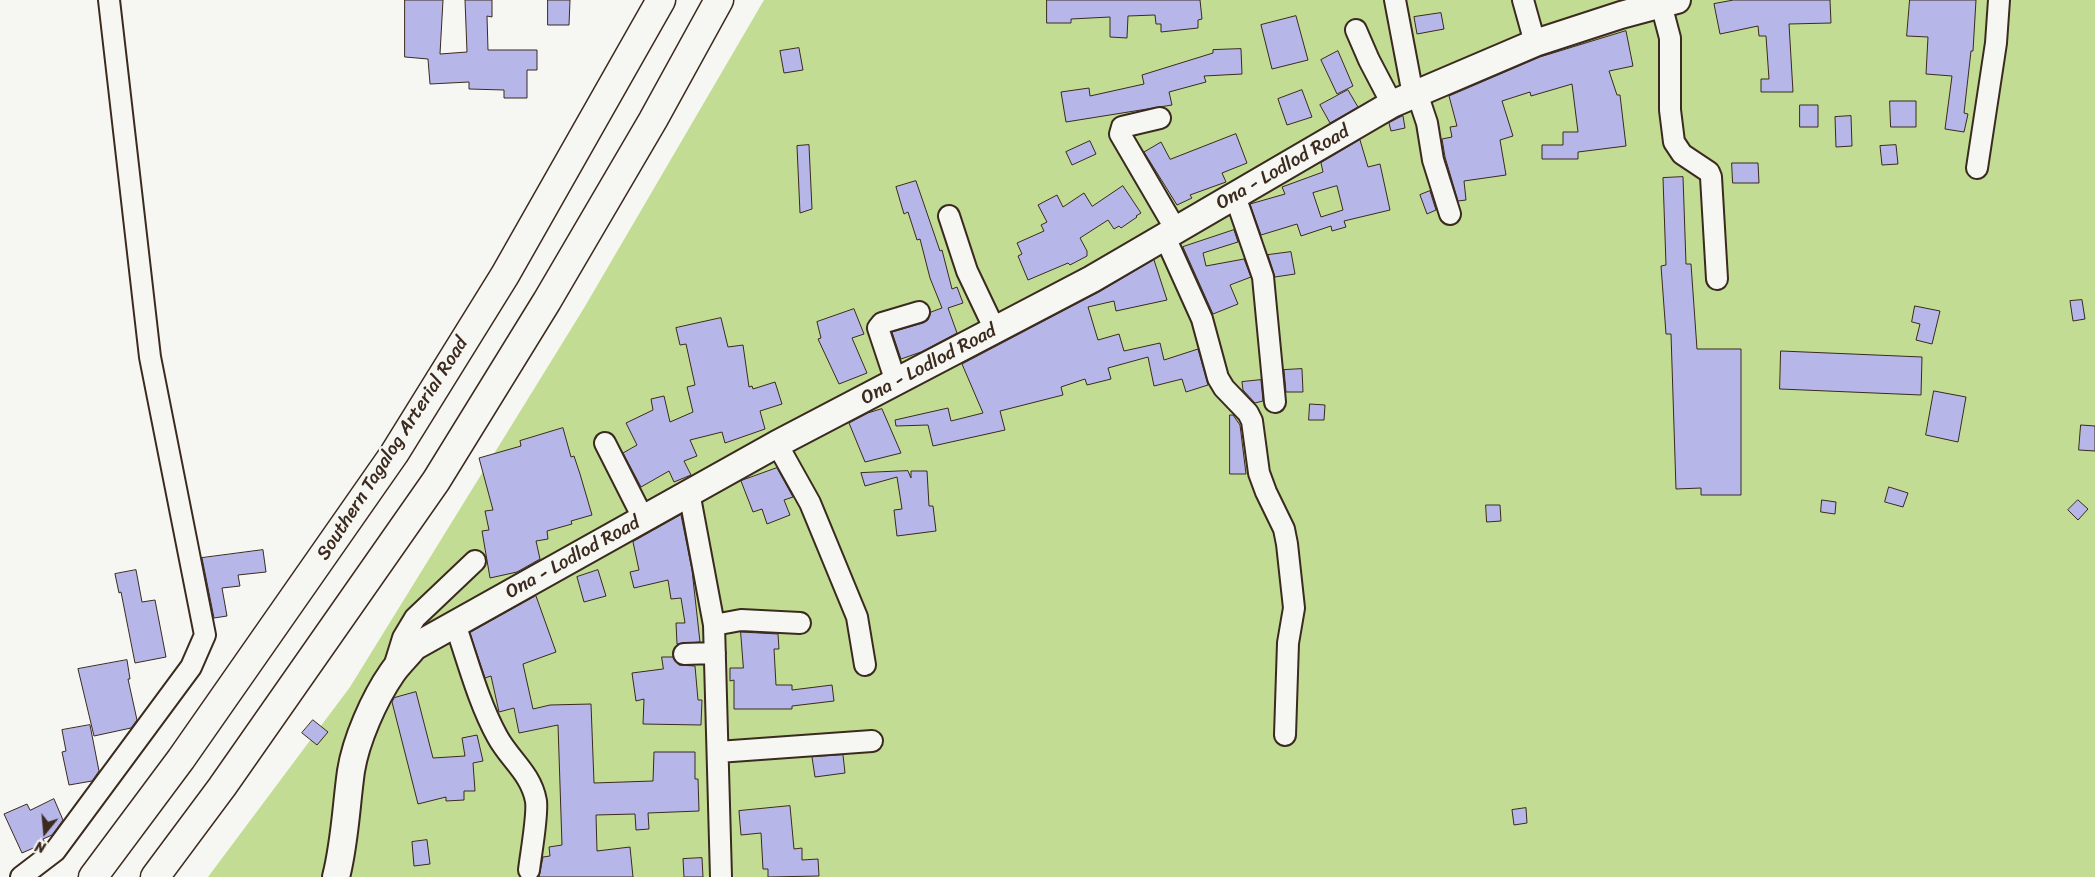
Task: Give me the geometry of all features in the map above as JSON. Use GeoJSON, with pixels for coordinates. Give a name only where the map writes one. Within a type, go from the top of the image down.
{"type":"FeatureCollection","features":[{"type":"Feature","properties":{"kind":"highway","name":"Southern Tagalog Arterial Road"},"geometry":{"type":"LineString","coordinates":[[93,877],[181,759],[394,454],[505,275],[661,0]]}},
{"type":"Feature","properties":{"kind":"highway"},"geometry":{"type":"LineString","coordinates":[[156,877],[222,787],[436,481],[561,277],[653,120],[719,0]]}},
{"type":"Feature","properties":{"kind":"main road","name":"Ona - Lodlod Road"},"geometry":{"type":"LineString","coordinates":[[336,877],[343,851],[351,770],[359,740],[371,711],[392,674],[414,647],[777,444],[1092,279],[1407,97],[1619,7],[1669,2]]}},
{"type":"Feature","properties":{"kind":"street"},"geometry":{"type":"LineString","coordinates":[[21,877],[55,851],[191,667],[206,635],[150,357],[109,0]]}},
{"type":"Feature","properties":{"kind":"street"},"geometry":{"type":"LineString","coordinates":[[1395,0],[1407,97]]}},
{"type":"Feature","properties":{"kind":"street"},"geometry":{"type":"LineString","coordinates":[[1524,0],[1535,43]]}},
{"type":"Feature","properties":{"kind":"street"},"geometry":{"type":"LineString","coordinates":[[1977,168],[1996,43],[1999,0]]}},
{"type":"Feature","properties":{"kind":"street"},"geometry":{"type":"LineString","coordinates":[[1669,2],[1669,94],[1674,142],[1682,154],[1709,172],[1711,177],[1717,279]]}},
{"type":"Feature","properties":{"kind":"street"},"geometry":{"type":"LineString","coordinates":[[1356,30],[1369,60],[1407,97],[1427,123],[1434,160],[1450,214]]}},
{"type":"Feature","properties":{"kind":"street"},"geometry":{"type":"LineString","coordinates":[[1160,118],[1122,127],[1120,134],[1170,234],[1202,319],[1218,378],[1224,388],[1248,413],[1252,421],[1260,473],[1266,492],[1284,529],[1294,608],[1288,643],[1285,735]]}},
{"type":"Feature","properties":{"kind":"street"},"geometry":{"type":"LineString","coordinates":[[1235,196],[1263,277],[1275,402]]}},
{"type":"Feature","properties":{"kind":"street"},"geometry":{"type":"LineString","coordinates":[[949,216],[967,272],[995,330]]}},
{"type":"Feature","properties":{"kind":"street"},"geometry":{"type":"LineString","coordinates":[[896,382],[878,328],[882,323],[919,312]]}},
{"type":"Feature","properties":{"kind":"street"},"geometry":{"type":"LineString","coordinates":[[605,442],[643,518]]}},
{"type":"Feature","properties":{"kind":"street"},"geometry":{"type":"LineString","coordinates":[[777,444],[810,503],[857,617],[865,665]]}},
{"type":"Feature","properties":{"kind":"street"},"geometry":{"type":"LineString","coordinates":[[689,492],[714,624],[721,877]]}},
{"type":"Feature","properties":{"kind":"street"},"geometry":{"type":"LineString","coordinates":[[392,674],[403,638],[415,618],[476,561]]}},
{"type":"Feature","properties":{"kind":"street"},"geometry":{"type":"LineString","coordinates":[[714,624],[741,620],[800,623]]}},
{"type":"Feature","properties":{"kind":"street"},"geometry":{"type":"LineString","coordinates":[[455,624],[484,709],[498,738],[517,761],[530,782],[536,802],[529,870]]}},
{"type":"Feature","properties":{"kind":"street"},"geometry":{"type":"LineString","coordinates":[[684,654],[715,653]]}},
{"type":"Feature","properties":{"kind":"street"},"geometry":{"type":"LineString","coordinates":[[718,752],[872,741]]}},
{"type":"Feature","properties":{"kind":"green space"},"geometry":{"type":"Polygon","coordinates":[[[764,0],[2095,0],[2095,877],[208,877],[350,687],[584,308],[764,0]]]}},
{"type":"Feature","properties":{"kind":"building"},"geometry":{"type":"Polygon","coordinates":[[[405,0],[443,0],[440,54],[467,52],[465,0],[492,0],[492,17],[487,16],[488,50],[537,50],[537,70],[527,70],[527,98],[504,98],[504,90],[469,89],[469,82],[430,84],[428,59],[405,57],[405,0]]]}},
{"type":"Feature","properties":{"kind":"building"},"geometry":{"type":"Polygon","coordinates":[[[548,0],[570,0],[569,25],[548,25],[548,0]]]}},
{"type":"Feature","properties":{"kind":"building"},"geometry":{"type":"Polygon","coordinates":[[[1047,0],[1200,0],[1202,19],[1198,20],[1198,28],[1161,32],[1161,24],[1156,24],[1155,15],[1128,16],[1127,38],[1110,37],[1110,17],[1071,19],[1071,23],[1047,23],[1047,0]]]}},
{"type":"Feature","properties":{"kind":"building"},"geometry":{"type":"Polygon","coordinates":[[[1734,0],[1830,0],[1831,23],[1789,24],[1793,92],[1761,92],[1761,79],[1769,79],[1766,36],[1759,36],[1758,26],[1720,34],[1714,4],[1734,0]]]}},
{"type":"Feature","properties":{"kind":"building"},"geometry":{"type":"Polygon","coordinates":[[[1910,0],[1976,0],[1973,51],[1971,51],[1964,113],[1968,114],[1964,132],[1945,129],[1952,76],[1926,74],[1928,37],[1907,36],[1910,0]]]}},
{"type":"Feature","properties":{"kind":"building"},"geometry":{"type":"Polygon","coordinates":[[[1441,13],[1444,29],[1417,34],[1414,17],[1441,13]]]}},
{"type":"Feature","properties":{"kind":"building"},"geometry":{"type":"Polygon","coordinates":[[[1296,16],[1308,60],[1272,69],[1261,25],[1296,16]]]}},
{"type":"Feature","properties":{"kind":"building"},"geometry":{"type":"Polygon","coordinates":[[[1626,31],[1633,66],[1609,71],[1617,95],[1620,95],[1626,146],[1578,152],[1578,159],[1542,159],[1542,145],[1563,145],[1563,132],[1578,132],[1572,84],[1531,96],[1530,92],[1502,101],[1513,136],[1500,140],[1506,175],[1464,181],[1466,200],[1458,201],[1445,157],[1442,139],[1452,137],[1450,127],[1457,126],[1449,96],[1540,57],[1626,31]]]}},
{"type":"Feature","properties":{"kind":"building"},"geometry":{"type":"Polygon","coordinates":[[[799,48],[803,70],[784,73],[780,51],[799,48]]]}},
{"type":"Feature","properties":{"kind":"building"},"geometry":{"type":"Polygon","coordinates":[[[1241,49],[1242,74],[1204,76],[1206,82],[1169,92],[1172,105],[1066,122],[1061,92],[1089,88],[1090,96],[1144,84],[1142,75],[1213,53],[1213,50],[1241,49]]]}},
{"type":"Feature","properties":{"kind":"building"},"geometry":{"type":"Polygon","coordinates":[[[1338,51],[1353,86],[1337,94],[1321,60],[1338,51]]]}},
{"type":"Feature","properties":{"kind":"building"},"geometry":{"type":"Polygon","coordinates":[[[1302,90],[1312,117],[1287,125],[1278,99],[1302,90]]]}},
{"type":"Feature","properties":{"kind":"building"},"geometry":{"type":"Polygon","coordinates":[[[1348,90],[1358,107],[1330,123],[1320,105],[1348,90]]]}},
{"type":"Feature","properties":{"kind":"building"},"geometry":{"type":"Polygon","coordinates":[[[1890,101],[1916,101],[1916,127],[1891,127],[1890,101]]]}},
{"type":"Feature","properties":{"kind":"building"},"geometry":{"type":"Polygon","coordinates":[[[1800,105],[1818,105],[1818,127],[1800,127],[1800,105]]]}},
{"type":"Feature","properties":{"kind":"building"},"geometry":{"type":"Polygon","coordinates":[[[1403,116],[1405,128],[1391,131],[1389,123],[1403,116]]]}},
{"type":"Feature","properties":{"kind":"building"},"geometry":{"type":"Polygon","coordinates":[[[1851,116],[1852,146],[1836,147],[1835,117],[1851,116]]]}},
{"type":"Feature","properties":{"kind":"building"},"geometry":{"type":"Polygon","coordinates":[[[1236,134],[1247,163],[1222,173],[1226,182],[1190,195],[1192,198],[1177,205],[1144,152],[1161,142],[1170,159],[1236,134]]]}},
{"type":"Feature","properties":{"kind":"building"},"geometry":{"type":"Polygon","coordinates":[[[1360,140],[1368,167],[1380,164],[1390,210],[1344,221],[1346,227],[1332,231],[1331,226],[1301,236],[1297,224],[1261,235],[1250,204],[1285,194],[1282,187],[1323,172],[1321,163],[1360,140]],[[1337,186],[1313,193],[1321,217],[1343,210],[1337,186]]]}},
{"type":"Feature","properties":{"kind":"building"},"geometry":{"type":"Polygon","coordinates":[[[1090,141],[1096,154],[1072,165],[1066,152],[1090,141]]]}},
{"type":"Feature","properties":{"kind":"building"},"geometry":{"type":"Polygon","coordinates":[[[809,145],[812,209],[800,213],[797,146],[809,145]]]}},
{"type":"Feature","properties":{"kind":"building"},"geometry":{"type":"Polygon","coordinates":[[[1896,145],[1898,164],[1882,165],[1880,146],[1896,145]]]}},
{"type":"Feature","properties":{"kind":"building"},"geometry":{"type":"Polygon","coordinates":[[[1732,163],[1758,163],[1759,183],[1733,183],[1732,163]]]}},
{"type":"Feature","properties":{"kind":"building"},"geometry":{"type":"Polygon","coordinates":[[[1683,177],[1686,264],[1691,264],[1697,349],[1741,349],[1741,495],[1701,495],[1701,488],[1676,489],[1671,334],[1666,334],[1661,266],[1666,265],[1663,178],[1683,177]]]}},
{"type":"Feature","properties":{"kind":"building"},"geometry":{"type":"Polygon","coordinates":[[[916,181],[940,251],[942,250],[952,289],[957,287],[963,303],[948,308],[957,333],[921,352],[901,359],[892,332],[923,323],[928,320],[931,312],[942,308],[930,278],[920,239],[917,240],[908,212],[904,214],[896,187],[916,181]]]}},
{"type":"Feature","properties":{"kind":"building"},"geometry":{"type":"Polygon","coordinates":[[[1123,186],[1141,213],[1137,217],[1121,228],[1119,226],[1114,229],[1108,220],[1080,238],[1087,251],[1087,256],[1070,265],[1068,263],[1028,280],[1018,256],[1022,254],[1017,243],[1044,231],[1041,225],[1047,222],[1038,205],[1057,195],[1063,207],[1084,193],[1092,206],[1123,186]]]}},
{"type":"Feature","properties":{"kind":"building"},"geometry":{"type":"Polygon","coordinates":[[[1430,191],[1436,210],[1427,214],[1420,195],[1430,191]]]}},
{"type":"Feature","properties":{"kind":"building"},"geometry":{"type":"Polygon","coordinates":[[[1234,230],[1238,242],[1203,253],[1206,266],[1244,259],[1251,277],[1230,285],[1238,304],[1213,314],[1183,247],[1234,230]]]}},
{"type":"Feature","properties":{"kind":"building"},"geometry":{"type":"Polygon","coordinates":[[[1291,252],[1295,274],[1275,277],[1268,255],[1291,252]]]}},
{"type":"Feature","properties":{"kind":"building"},"geometry":{"type":"Polygon","coordinates":[[[1154,260],[1167,300],[1116,311],[1114,301],[1088,307],[1098,340],[1119,334],[1124,351],[1160,343],[1164,360],[1198,349],[1208,385],[1186,392],[1182,379],[1154,386],[1148,357],[1108,368],[1111,379],[1087,385],[1085,379],[1061,387],[1063,395],[1000,411],[1005,430],[933,446],[928,425],[896,426],[895,420],[948,408],[951,421],[983,413],[962,364],[1099,292],[1154,260]]]}},
{"type":"Feature","properties":{"kind":"building"},"geometry":{"type":"Polygon","coordinates":[[[2082,300],[2085,319],[2073,321],[2070,301],[2082,300]]]}},
{"type":"Feature","properties":{"kind":"building"},"geometry":{"type":"Polygon","coordinates":[[[1915,306],[1940,311],[1932,344],[1916,340],[1920,324],[1912,322],[1915,306]]]}},
{"type":"Feature","properties":{"kind":"building"},"geometry":{"type":"Polygon","coordinates":[[[854,309],[864,334],[852,338],[867,373],[839,384],[818,339],[821,338],[817,322],[854,309]]]}},
{"type":"Feature","properties":{"kind":"building"},"geometry":{"type":"Polygon","coordinates":[[[721,318],[728,347],[743,345],[749,387],[752,386],[753,389],[775,382],[782,404],[760,411],[765,429],[725,443],[722,432],[690,440],[697,456],[684,461],[691,475],[674,482],[669,471],[641,487],[623,453],[637,445],[626,423],[653,410],[651,399],[664,396],[670,422],[693,412],[687,387],[695,385],[686,344],[680,345],[676,328],[721,318]]]}},
{"type":"Feature","properties":{"kind":"building"},"geometry":{"type":"Polygon","coordinates":[[[1781,351],[1922,357],[1921,395],[1780,389],[1781,351]]]}},
{"type":"Feature","properties":{"kind":"building"},"geometry":{"type":"Polygon","coordinates":[[[1302,369],[1303,392],[1286,392],[1284,370],[1302,369]]]}},
{"type":"Feature","properties":{"kind":"building"},"geometry":{"type":"Polygon","coordinates":[[[1261,380],[1263,401],[1255,403],[1243,390],[1242,382],[1261,380]]]}},
{"type":"Feature","properties":{"kind":"building"},"geometry":{"type":"Polygon","coordinates":[[[1934,391],[1966,397],[1958,442],[1926,435],[1934,391]]]}},
{"type":"Feature","properties":{"kind":"building"},"geometry":{"type":"Polygon","coordinates":[[[1310,404],[1325,405],[1324,420],[1309,420],[1310,404]]]}},
{"type":"Feature","properties":{"kind":"building"},"geometry":{"type":"Polygon","coordinates":[[[882,409],[901,453],[865,462],[849,423],[868,413],[882,409]]]}},
{"type":"Feature","properties":{"kind":"building"},"geometry":{"type":"Polygon","coordinates":[[[1230,415],[1233,415],[1240,425],[1246,474],[1230,474],[1230,415]]]}},
{"type":"Feature","properties":{"kind":"building"},"geometry":{"type":"Polygon","coordinates":[[[2081,425],[2095,426],[2095,451],[2079,450],[2081,425]]]}},
{"type":"Feature","properties":{"kind":"building"},"geometry":{"type":"Polygon","coordinates":[[[563,428],[571,457],[574,456],[580,474],[592,515],[571,521],[572,524],[547,531],[548,539],[536,541],[540,559],[517,572],[490,578],[482,531],[489,530],[485,511],[493,510],[479,458],[521,446],[520,441],[563,428]]]}},
{"type":"Feature","properties":{"kind":"building"},"geometry":{"type":"Polygon","coordinates":[[[777,468],[793,497],[784,500],[790,515],[767,524],[762,509],[753,512],[741,481],[777,468]]]}},
{"type":"Feature","properties":{"kind":"building"},"geometry":{"type":"Polygon","coordinates":[[[908,471],[911,478],[911,471],[927,471],[929,506],[933,506],[936,531],[897,536],[894,510],[902,509],[897,477],[865,486],[861,473],[908,471]]]}},
{"type":"Feature","properties":{"kind":"building"},"geometry":{"type":"Polygon","coordinates":[[[1889,487],[1908,493],[1903,507],[1885,502],[1889,487]]]}},
{"type":"Feature","properties":{"kind":"building"},"geometry":{"type":"Polygon","coordinates":[[[1822,500],[1836,502],[1835,514],[1821,512],[1822,500]]]}},
{"type":"Feature","properties":{"kind":"building"},"geometry":{"type":"Polygon","coordinates":[[[2078,500],[2088,509],[2078,520],[2068,510],[2078,500]]]}},
{"type":"Feature","properties":{"kind":"building"},"geometry":{"type":"Polygon","coordinates":[[[1486,505],[1500,505],[1501,521],[1487,522],[1486,505]]]}},
{"type":"Feature","properties":{"kind":"building"},"geometry":{"type":"Polygon","coordinates":[[[681,515],[692,570],[700,642],[677,644],[676,623],[685,623],[681,598],[671,599],[668,580],[634,588],[630,572],[639,570],[633,542],[681,515]]]}},
{"type":"Feature","properties":{"kind":"building"},"geometry":{"type":"Polygon","coordinates":[[[263,550],[266,572],[238,575],[240,586],[222,588],[227,616],[214,618],[202,558],[263,550]]]}},
{"type":"Feature","properties":{"kind":"building"},"geometry":{"type":"Polygon","coordinates":[[[136,570],[142,602],[155,600],[166,657],[135,663],[121,592],[119,593],[115,574],[136,570]]]}},
{"type":"Feature","properties":{"kind":"building"},"geometry":{"type":"Polygon","coordinates":[[[598,570],[606,596],[584,602],[577,577],[598,570]]]}},
{"type":"Feature","properties":{"kind":"building"},"geometry":{"type":"Polygon","coordinates":[[[536,596],[556,652],[523,664],[533,709],[550,705],[591,704],[594,783],[653,781],[654,752],[695,752],[695,779],[698,779],[699,811],[648,813],[649,829],[636,830],[635,814],[596,815],[597,851],[630,847],[633,877],[539,877],[543,857],[550,856],[549,847],[562,845],[558,725],[519,733],[514,708],[499,712],[491,676],[485,678],[470,633],[536,596]]]}},
{"type":"Feature","properties":{"kind":"building"},"geometry":{"type":"Polygon","coordinates":[[[741,632],[778,634],[779,649],[774,649],[776,685],[792,685],[792,690],[832,685],[834,701],[792,706],[792,709],[734,709],[734,680],[730,681],[730,668],[743,668],[741,632]]]}},
{"type":"Feature","properties":{"kind":"building"},"geometry":{"type":"Polygon","coordinates":[[[662,657],[673,657],[679,665],[695,666],[698,700],[702,700],[701,725],[643,724],[644,699],[636,701],[632,673],[663,669],[662,657]]]}},
{"type":"Feature","properties":{"kind":"building"},"geometry":{"type":"Polygon","coordinates":[[[127,660],[130,679],[128,679],[137,720],[131,728],[94,736],[78,669],[127,660]]]}},
{"type":"Feature","properties":{"kind":"building"},"geometry":{"type":"Polygon","coordinates":[[[416,692],[433,758],[465,756],[462,738],[477,735],[483,761],[473,763],[475,791],[464,791],[464,800],[446,801],[446,797],[418,804],[392,702],[394,698],[416,692]]]}},
{"type":"Feature","properties":{"kind":"building"},"geometry":{"type":"Polygon","coordinates":[[[313,720],[328,732],[317,745],[302,733],[313,720]]]}},
{"type":"Feature","properties":{"kind":"building"},"geometry":{"type":"Polygon","coordinates":[[[90,725],[99,771],[92,781],[69,785],[62,752],[66,751],[62,730],[90,725]]]}},
{"type":"Feature","properties":{"kind":"building"},"geometry":{"type":"Polygon","coordinates":[[[843,755],[845,773],[815,777],[812,757],[843,755]]]}},
{"type":"Feature","properties":{"kind":"building"},"geometry":{"type":"Polygon","coordinates":[[[54,799],[63,820],[52,835],[43,839],[45,843],[22,853],[4,814],[27,804],[30,810],[54,799]]]}},
{"type":"Feature","properties":{"kind":"building"},"geometry":{"type":"Polygon","coordinates":[[[790,806],[794,849],[802,848],[802,860],[818,859],[819,876],[768,877],[768,869],[763,869],[761,833],[741,835],[739,811],[790,806]]]}},
{"type":"Feature","properties":{"kind":"building"},"geometry":{"type":"Polygon","coordinates":[[[1526,808],[1527,823],[1514,825],[1512,810],[1526,808]]]}},
{"type":"Feature","properties":{"kind":"building"},"geometry":{"type":"Polygon","coordinates":[[[427,840],[430,864],[414,866],[412,842],[427,840]]]}},
{"type":"Feature","properties":{"kind":"building"},"geometry":{"type":"Polygon","coordinates":[[[702,858],[703,877],[684,877],[683,859],[702,858]]]}}]}
